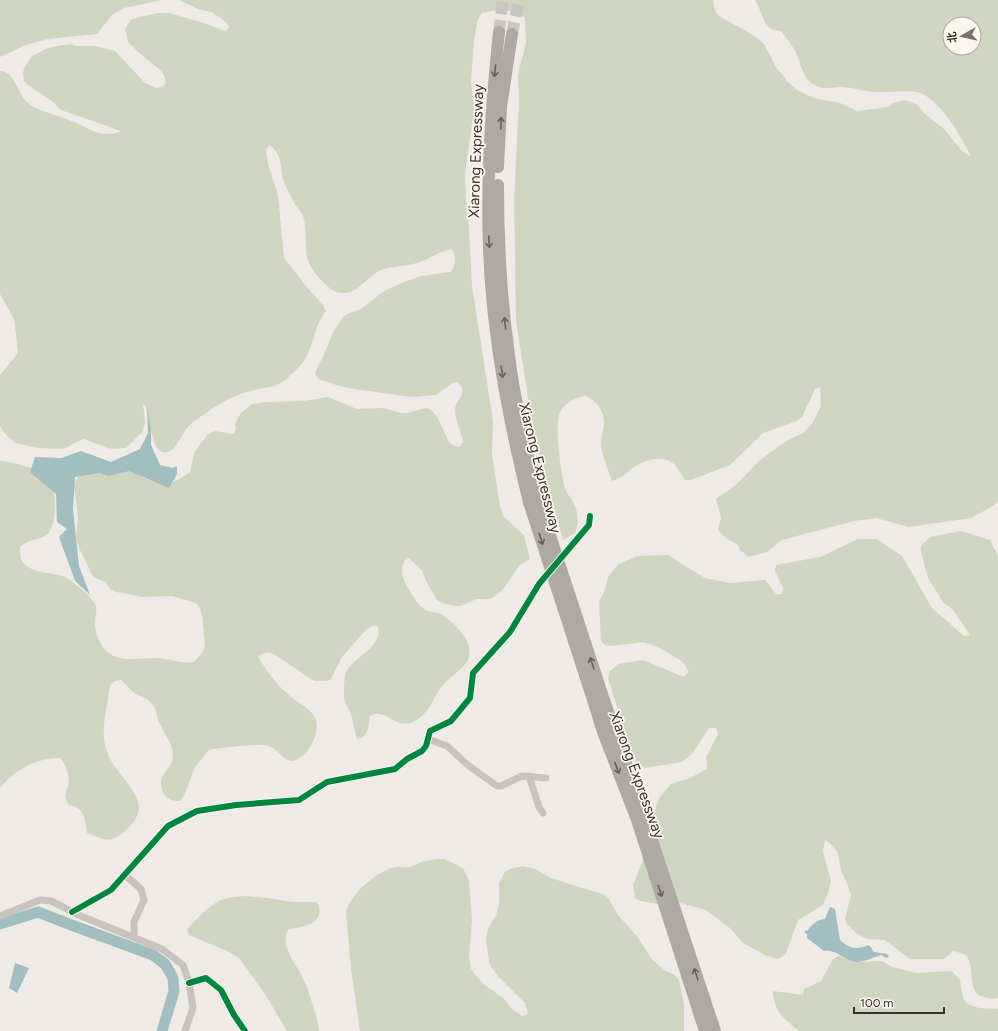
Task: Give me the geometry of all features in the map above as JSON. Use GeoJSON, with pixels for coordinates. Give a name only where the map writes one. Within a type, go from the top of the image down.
{"type":"FeatureCollection","features":[{"type":"Feature","properties":{"kind":"highway","name":"Xiarong Expressway"},"geometry":{"type":"LineString","coordinates":[[499,32],[492,106],[489,238],[492,295],[499,355],[509,415],[533,500],[636,817],[704,1012],[715,1031]]}},
{"type":"Feature","properties":{"kind":"highway","name":"Xiarong Expressway"},"geometry":{"type":"LineString","coordinates":[[512,34],[501,107],[498,176],[498,239],[508,355],[533,500]]}},
{"type":"Feature","properties":{"kind":"highway","name":"Xiarong Expressway"},"geometry":{"type":"LineString","coordinates":[[704,1012],[705,1031]]}},
{"type":"Feature","properties":{"kind":"street"},"geometry":{"type":"LineString","coordinates":[[72,912],[111,890],[168,826],[197,811],[236,805],[299,800],[326,782],[394,769],[407,759],[422,751],[426,746],[430,731],[451,721],[470,698],[474,673],[510,632],[539,584],[589,525],[590,516]]}},
{"type":"Feature","properties":{"kind":"street"},"geometry":{"type":"LineString","coordinates":[[428,739],[447,746],[469,766],[497,786],[501,786],[522,776],[546,778]]}},
{"type":"Feature","properties":{"kind":"street"},"geometry":{"type":"LineString","coordinates":[[529,776],[539,807],[543,813]]}},
{"type":"Feature","properties":{"kind":"street"},"geometry":{"type":"LineString","coordinates":[[125,875],[140,889],[144,900],[134,922],[134,937]]}},
{"type":"Feature","properties":{"kind":"street"},"geometry":{"type":"LineString","coordinates":[[0,916],[40,900],[51,901],[72,912],[162,949],[183,965],[190,983],[193,1008],[185,1031]]}},
{"type":"Feature","properties":{"kind":"street"},"geometry":{"type":"LineString","coordinates":[[190,983],[206,978],[221,990],[234,1015],[245,1031]]}},
{"type":"Feature","properties":{"kind":"green space"},"geometry":{"type":"Polygon","coordinates":[[[0,0],[162,0],[124,8],[113,14],[97,34],[48,39],[26,45],[0,57],[0,0]]]}},
{"type":"Feature","properties":{"kind":"green space"},"geometry":{"type":"Polygon","coordinates":[[[179,0],[713,0],[715,11],[719,16],[755,36],[764,44],[776,67],[788,82],[797,90],[814,98],[840,103],[857,111],[888,107],[893,103],[905,100],[911,102],[916,104],[924,113],[945,130],[961,150],[971,157],[949,119],[933,101],[924,95],[911,91],[870,92],[844,87],[825,88],[813,84],[803,72],[795,51],[783,33],[770,28],[764,21],[755,0],[998,0],[998,501],[993,506],[971,518],[909,527],[876,518],[854,521],[782,540],[767,552],[749,557],[740,550],[738,545],[727,539],[718,530],[721,518],[716,499],[737,484],[760,460],[786,441],[803,433],[812,424],[821,406],[820,387],[815,389],[802,417],[797,421],[763,433],[730,465],[691,480],[685,480],[676,466],[670,461],[657,459],[639,464],[620,478],[612,481],[604,458],[601,442],[604,425],[602,411],[593,400],[585,396],[574,399],[568,403],[560,412],[558,418],[559,447],[564,485],[575,506],[578,516],[575,533],[563,540],[534,435],[516,321],[514,199],[519,103],[518,74],[526,43],[525,18],[515,12],[505,10],[482,13],[478,19],[474,39],[471,82],[474,109],[465,174],[472,286],[493,421],[492,455],[500,506],[504,517],[524,535],[530,559],[520,565],[503,589],[494,597],[489,599],[477,599],[460,606],[454,606],[437,600],[422,571],[409,558],[404,561],[402,570],[403,577],[408,587],[414,598],[421,606],[428,611],[441,614],[452,622],[462,634],[469,647],[470,653],[467,662],[444,684],[421,717],[409,724],[397,722],[381,714],[370,716],[366,733],[362,738],[357,739],[351,713],[344,700],[345,675],[350,666],[372,646],[378,634],[378,626],[372,626],[366,630],[342,657],[331,679],[327,681],[314,681],[274,654],[263,653],[258,657],[276,682],[284,691],[308,709],[314,716],[317,729],[312,743],[303,756],[297,760],[291,761],[285,759],[272,747],[264,745],[209,750],[195,767],[184,796],[180,801],[169,799],[162,791],[161,779],[171,764],[173,753],[171,744],[159,722],[154,707],[147,699],[134,693],[121,680],[115,681],[110,685],[104,726],[105,743],[107,752],[112,762],[133,790],[139,809],[135,819],[126,830],[112,839],[103,839],[87,833],[85,819],[81,811],[74,806],[69,805],[65,795],[69,784],[69,777],[61,758],[52,758],[35,762],[19,770],[0,788],[0,461],[27,466],[37,470],[44,474],[53,483],[55,511],[52,526],[45,536],[29,541],[20,547],[21,559],[24,564],[34,570],[65,577],[86,593],[96,606],[95,626],[103,648],[115,657],[127,659],[158,658],[180,662],[194,662],[205,647],[202,615],[200,608],[196,603],[172,596],[141,597],[116,592],[110,589],[105,582],[94,577],[90,572],[79,548],[76,536],[78,517],[74,486],[76,480],[84,470],[133,470],[144,478],[157,483],[173,482],[190,472],[194,453],[208,434],[215,431],[233,434],[236,429],[235,423],[241,413],[252,404],[265,402],[303,401],[328,397],[357,409],[383,408],[401,413],[407,413],[426,408],[431,410],[436,415],[449,442],[454,446],[460,447],[463,441],[455,414],[456,404],[462,394],[462,387],[457,382],[451,384],[436,395],[412,397],[336,385],[318,379],[315,374],[333,332],[344,316],[361,309],[384,291],[404,282],[421,276],[451,272],[455,260],[452,249],[418,263],[381,270],[357,289],[347,293],[332,290],[317,276],[309,264],[306,254],[303,215],[293,201],[285,185],[277,152],[269,145],[266,150],[268,164],[278,195],[284,258],[323,305],[326,311],[319,323],[308,353],[300,366],[288,378],[278,385],[239,395],[217,405],[189,425],[174,448],[167,452],[163,452],[158,449],[155,444],[146,408],[143,403],[145,422],[143,431],[126,448],[108,448],[84,439],[63,449],[38,448],[15,443],[6,435],[0,426],[0,375],[18,351],[14,319],[0,294],[0,71],[5,72],[12,78],[27,102],[36,108],[99,133],[117,133],[121,131],[61,110],[52,101],[28,85],[24,81],[23,74],[24,68],[31,57],[45,49],[52,47],[70,44],[76,46],[95,46],[115,51],[145,83],[156,88],[162,87],[166,83],[165,77],[161,71],[128,42],[125,29],[128,24],[132,19],[157,13],[169,13],[201,22],[225,31],[230,27],[221,18],[211,12],[198,9],[179,0]]]}},
{"type":"Feature","properties":{"kind":"green space"},"geometry":{"type":"Polygon","coordinates":[[[961,531],[990,540],[998,556],[998,998],[992,999],[983,997],[974,989],[970,965],[964,954],[953,951],[944,959],[910,959],[885,940],[867,939],[856,933],[847,924],[845,919],[851,895],[841,871],[838,853],[830,843],[825,840],[823,851],[831,881],[828,893],[823,905],[798,920],[786,953],[777,959],[765,955],[743,943],[731,929],[706,910],[677,902],[658,904],[640,901],[635,898],[633,885],[642,862],[644,843],[659,798],[671,784],[690,778],[707,769],[706,757],[718,734],[716,728],[709,728],[692,754],[682,762],[645,768],[634,760],[608,678],[609,672],[618,664],[643,660],[679,675],[684,676],[689,672],[683,662],[662,649],[644,642],[611,646],[605,645],[601,641],[599,602],[605,590],[608,577],[619,564],[637,556],[668,555],[705,578],[730,583],[765,580],[776,594],[782,594],[783,588],[775,571],[776,565],[820,557],[858,539],[877,539],[902,556],[932,608],[964,636],[970,635],[953,610],[943,602],[928,578],[921,552],[921,546],[930,537],[961,531]]]}},
{"type":"Feature","properties":{"kind":"green space"},"geometry":{"type":"Polygon","coordinates":[[[444,859],[459,866],[464,870],[469,881],[472,920],[469,957],[471,969],[482,983],[503,998],[511,1008],[522,1016],[528,1014],[525,1003],[491,967],[486,939],[489,926],[496,916],[499,903],[499,883],[502,877],[505,872],[510,869],[523,866],[535,869],[551,878],[605,895],[609,899],[618,915],[636,935],[651,958],[664,970],[675,975],[679,980],[684,1005],[684,1031],[360,1031],[351,969],[346,912],[349,905],[365,884],[380,873],[395,867],[410,867],[425,861],[444,859]]]}},
{"type":"Feature","properties":{"kind":"green space"},"geometry":{"type":"Polygon","coordinates":[[[245,896],[292,902],[317,902],[319,914],[317,919],[308,925],[289,929],[286,933],[286,946],[308,990],[319,1031],[287,1031],[265,994],[239,958],[229,952],[189,935],[187,929],[203,913],[216,903],[224,899],[245,896]]]}},
{"type":"Feature","properties":{"kind":"green space"},"geometry":{"type":"Polygon","coordinates":[[[839,956],[857,962],[882,961],[892,967],[917,973],[952,971],[960,980],[963,998],[967,1004],[979,1008],[998,1009],[998,1031],[799,1031],[780,1014],[775,1004],[773,991],[803,995],[804,989],[821,981],[833,959],[839,956]]]}},
{"type":"Feature","properties":{"kind":"water"},"geometry":{"type":"Polygon","coordinates":[[[147,408],[151,429],[151,445],[160,465],[173,468],[177,466],[177,474],[169,488],[129,471],[109,476],[99,473],[75,477],[73,509],[79,566],[90,595],[75,581],[59,537],[67,529],[57,522],[56,494],[30,472],[35,457],[61,458],[81,451],[111,462],[140,449],[148,433],[147,408]]]}},
{"type":"Feature","properties":{"kind":"water"},"geometry":{"type":"Polygon","coordinates":[[[830,907],[835,909],[840,940],[843,943],[853,948],[861,948],[869,945],[874,952],[887,954],[889,957],[886,958],[881,955],[863,961],[852,961],[837,953],[824,951],[807,938],[807,934],[804,932],[808,930],[815,922],[825,919],[830,907]]]}},
{"type":"Feature","properties":{"kind":"water"},"geometry":{"type":"Polygon","coordinates":[[[15,963],[29,968],[17,993],[9,988],[15,963]]]}},
{"type":"Feature","properties":{"kind":"waterway"},"geometry":{"type":"LineString","coordinates":[[0,924],[38,912],[153,955],[165,964],[173,978],[174,991],[162,1031]]}},
{"type":"Feature","properties":{"kind":"tunnel"},"geometry":{"type":"LineString","coordinates":[[499,32],[503,0]]}},
{"type":"Feature","properties":{"kind":"tunnel"},"geometry":{"type":"LineString","coordinates":[[512,34],[519,0]]}},
{"type":"Feature","properties":{"kind":"cycle path"},"geometry":{"type":"LineString","coordinates":[[72,912],[111,890],[168,826],[197,811],[236,805],[299,800],[327,782],[395,769],[407,759],[422,751],[426,746],[430,731],[451,721],[470,698],[473,673],[510,632],[539,584],[589,525],[590,516]]}},
{"type":"Feature","properties":{"kind":"cycle path"},"geometry":{"type":"LineString","coordinates":[[189,983],[206,978],[221,990],[234,1015],[245,1031]]}}]}
